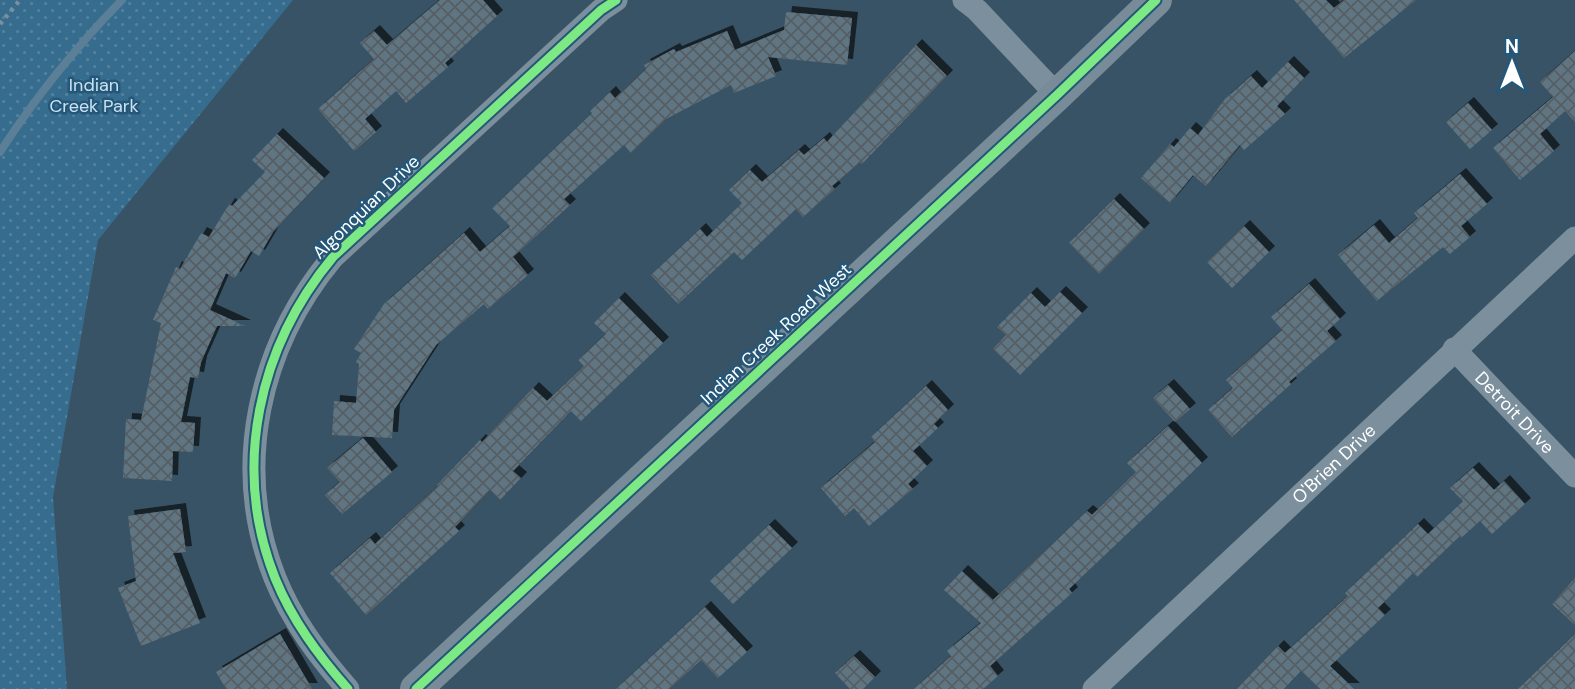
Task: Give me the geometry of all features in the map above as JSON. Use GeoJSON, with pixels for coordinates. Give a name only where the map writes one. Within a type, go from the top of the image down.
{"type":"FeatureCollection","features":[{"type":"Feature","properties":{"kind":"street","name":"Algonquian Drive"},"geometry":{"type":"LineString","coordinates":[[348,689],[318,654],[296,621],[275,577],[266,549],[256,504],[255,461],[261,397],[268,372],[293,315],[312,283],[333,257],[601,10],[616,0]]}},
{"type":"Feature","properties":{"kind":"street"},"geometry":{"type":"LineString","coordinates":[[964,0],[977,10],[1057,95]]}},
{"type":"Feature","properties":{"kind":"street","name":"Indian Creek Road West"},"geometry":{"type":"LineString","coordinates":[[416,689],[1156,0]]}},
{"type":"Feature","properties":{"kind":"street","name":"O'Brien Drive"},"geometry":{"type":"LineString","coordinates":[[1094,689],[1575,237]]}},
{"type":"Feature","properties":{"kind":"street","name":"Detroit Drive"},"geometry":{"type":"LineString","coordinates":[[1454,349],[1575,476]]}},
{"type":"Feature","properties":{"kind":"path"},"geometry":{"type":"LineString","coordinates":[[0,24],[20,0]]}},
{"type":"Feature","properties":{"kind":"green space","name":"Indian Creek Park"},"geometry":{"type":"Polygon","coordinates":[[[0,0],[293,0],[98,240],[53,497],[67,689],[0,689],[0,0]]]}},
{"type":"Feature","properties":{"kind":"building"},"geometry":{"type":"Polygon","coordinates":[[[440,0],[483,0],[497,16],[445,63],[448,67],[406,103],[396,91],[365,119],[376,132],[354,151],[318,109],[374,59],[360,43],[374,31],[387,45],[440,0]]]}},
{"type":"Feature","properties":{"kind":"building"},"geometry":{"type":"Polygon","coordinates":[[[1294,0],[1326,0],[1334,8],[1344,0],[1416,0],[1344,58],[1294,0]]]}},
{"type":"Feature","properties":{"kind":"building"},"geometry":{"type":"Polygon","coordinates":[[[786,12],[852,18],[847,65],[768,57],[776,76],[734,93],[731,85],[666,119],[631,153],[624,145],[564,199],[570,205],[513,257],[528,275],[488,309],[484,304],[436,345],[394,410],[392,438],[332,435],[334,401],[356,403],[359,364],[356,362],[361,353],[354,349],[384,304],[464,233],[480,252],[510,226],[492,208],[592,113],[590,111],[610,92],[615,98],[646,69],[644,65],[674,49],[676,52],[727,31],[735,50],[784,30],[786,12]]]}},
{"type":"Feature","properties":{"kind":"building"},"geometry":{"type":"Polygon","coordinates":[[[916,45],[947,76],[862,164],[860,162],[832,186],[835,189],[803,217],[796,209],[742,260],[734,252],[678,304],[651,275],[700,229],[707,237],[742,203],[729,190],[750,170],[762,182],[799,150],[804,155],[824,138],[827,142],[916,45]]]}},
{"type":"Feature","properties":{"kind":"building"},"geometry":{"type":"Polygon","coordinates":[[[1575,51],[1575,122],[1565,111],[1540,134],[1554,151],[1520,180],[1493,148],[1553,97],[1540,82],[1575,51]]]}},
{"type":"Feature","properties":{"kind":"building"},"geometry":{"type":"Polygon","coordinates":[[[1288,62],[1304,78],[1277,106],[1285,114],[1244,150],[1240,145],[1206,186],[1193,175],[1170,203],[1141,178],[1170,144],[1174,147],[1190,128],[1198,135],[1225,99],[1251,76],[1262,88],[1288,62]]]}},
{"type":"Feature","properties":{"kind":"building"},"geometry":{"type":"Polygon","coordinates":[[[1468,103],[1492,130],[1470,149],[1446,122],[1468,103]]]}},
{"type":"Feature","properties":{"kind":"building"},"geometry":{"type":"Polygon","coordinates":[[[277,134],[324,178],[273,232],[259,256],[251,251],[235,278],[226,273],[210,310],[245,326],[217,326],[201,362],[198,378],[190,377],[181,422],[195,423],[193,452],[173,451],[172,481],[123,478],[126,419],[141,420],[161,323],[153,320],[176,267],[180,269],[201,233],[209,237],[229,204],[232,206],[265,172],[252,160],[277,134]]]}},
{"type":"Feature","properties":{"kind":"building"},"geometry":{"type":"Polygon","coordinates":[[[1460,174],[1487,204],[1461,226],[1470,237],[1450,254],[1443,247],[1377,301],[1338,255],[1374,225],[1389,243],[1418,218],[1414,213],[1460,174]]]}},
{"type":"Feature","properties":{"kind":"building"},"geometry":{"type":"Polygon","coordinates":[[[1114,199],[1144,229],[1099,274],[1069,243],[1114,199]]]}},
{"type":"Feature","properties":{"kind":"building"},"geometry":{"type":"Polygon","coordinates":[[[1244,226],[1269,252],[1232,288],[1207,262],[1244,226]]]}},
{"type":"Feature","properties":{"kind":"building"},"geometry":{"type":"Polygon","coordinates":[[[1309,284],[1340,319],[1327,331],[1336,341],[1232,437],[1208,410],[1233,388],[1226,380],[1282,330],[1271,317],[1309,284]]]}},
{"type":"Feature","properties":{"kind":"building"},"geometry":{"type":"Polygon","coordinates":[[[1060,292],[1082,313],[1020,375],[993,349],[1006,335],[997,327],[1031,293],[1045,307],[1060,292]]]}},
{"type":"Feature","properties":{"kind":"building"},"geometry":{"type":"Polygon","coordinates":[[[619,298],[663,343],[581,421],[571,411],[513,471],[521,478],[500,500],[490,490],[455,527],[459,531],[366,615],[330,573],[370,538],[375,544],[438,486],[533,388],[547,401],[584,366],[578,360],[606,334],[594,323],[619,298]]]}},
{"type":"Feature","properties":{"kind":"building"},"geometry":{"type":"Polygon","coordinates":[[[1168,385],[1190,409],[1175,422],[1153,398],[1168,385]]]}},
{"type":"Feature","properties":{"kind":"building"},"geometry":{"type":"Polygon","coordinates":[[[926,386],[948,410],[934,424],[938,428],[913,451],[927,466],[908,484],[913,489],[869,526],[854,508],[845,516],[821,488],[875,442],[871,437],[926,386]]]}},
{"type":"Feature","properties":{"kind":"building"},"geometry":{"type":"Polygon","coordinates":[[[1168,426],[1202,463],[1069,589],[1072,593],[990,666],[998,676],[983,689],[914,689],[951,656],[947,651],[981,623],[944,590],[962,571],[993,600],[1087,511],[1092,515],[1136,472],[1127,463],[1168,426]]]}},
{"type":"Feature","properties":{"kind":"building"},"geometry":{"type":"Polygon","coordinates":[[[363,438],[392,472],[342,514],[325,495],[340,482],[327,468],[363,438]]]}},
{"type":"Feature","properties":{"kind":"building"},"geometry":{"type":"Polygon","coordinates":[[[1473,468],[1494,490],[1504,481],[1525,504],[1492,534],[1480,521],[1417,577],[1413,573],[1378,608],[1385,615],[1330,666],[1354,689],[1320,689],[1301,671],[1284,689],[1237,689],[1278,646],[1285,653],[1348,596],[1345,593],[1418,524],[1428,534],[1463,501],[1450,488],[1473,468]]]}},
{"type":"Feature","properties":{"kind":"building"},"geometry":{"type":"Polygon","coordinates":[[[180,509],[186,552],[173,553],[200,623],[141,646],[118,588],[136,581],[128,516],[180,509]]]}},
{"type":"Feature","properties":{"kind":"building"},"geometry":{"type":"Polygon","coordinates":[[[769,525],[792,548],[733,604],[710,581],[769,525]]]}},
{"type":"Feature","properties":{"kind":"building"},"geometry":{"type":"Polygon","coordinates":[[[1575,578],[1575,625],[1552,604],[1575,578]]]}},
{"type":"Feature","properties":{"kind":"building"},"geometry":{"type":"Polygon","coordinates":[[[705,607],[747,652],[718,678],[701,660],[669,689],[616,689],[705,607]]]}},
{"type":"Feature","properties":{"kind":"building"},"geometry":{"type":"Polygon","coordinates":[[[280,634],[312,689],[226,689],[216,672],[280,634]]]}},
{"type":"Feature","properties":{"kind":"building"},"geometry":{"type":"Polygon","coordinates":[[[1575,634],[1575,689],[1518,689],[1575,634]]]}},
{"type":"Feature","properties":{"kind":"building"},"geometry":{"type":"Polygon","coordinates":[[[854,656],[875,677],[863,689],[850,689],[835,673],[854,656]]]}},
{"type":"Feature","properties":{"kind":"waterway"},"geometry":{"type":"LineString","coordinates":[[0,152],[57,73],[122,0]]}},
{"type":"Feature","properties":{"kind":"cycle path"},"geometry":{"type":"LineString","coordinates":[[348,689],[316,650],[289,608],[275,578],[262,536],[255,494],[255,451],[260,409],[271,368],[287,329],[307,292],[333,257],[601,10],[616,0]]}},
{"type":"Feature","properties":{"kind":"cycle path"},"geometry":{"type":"LineString","coordinates":[[416,689],[1156,0]]}}]}
